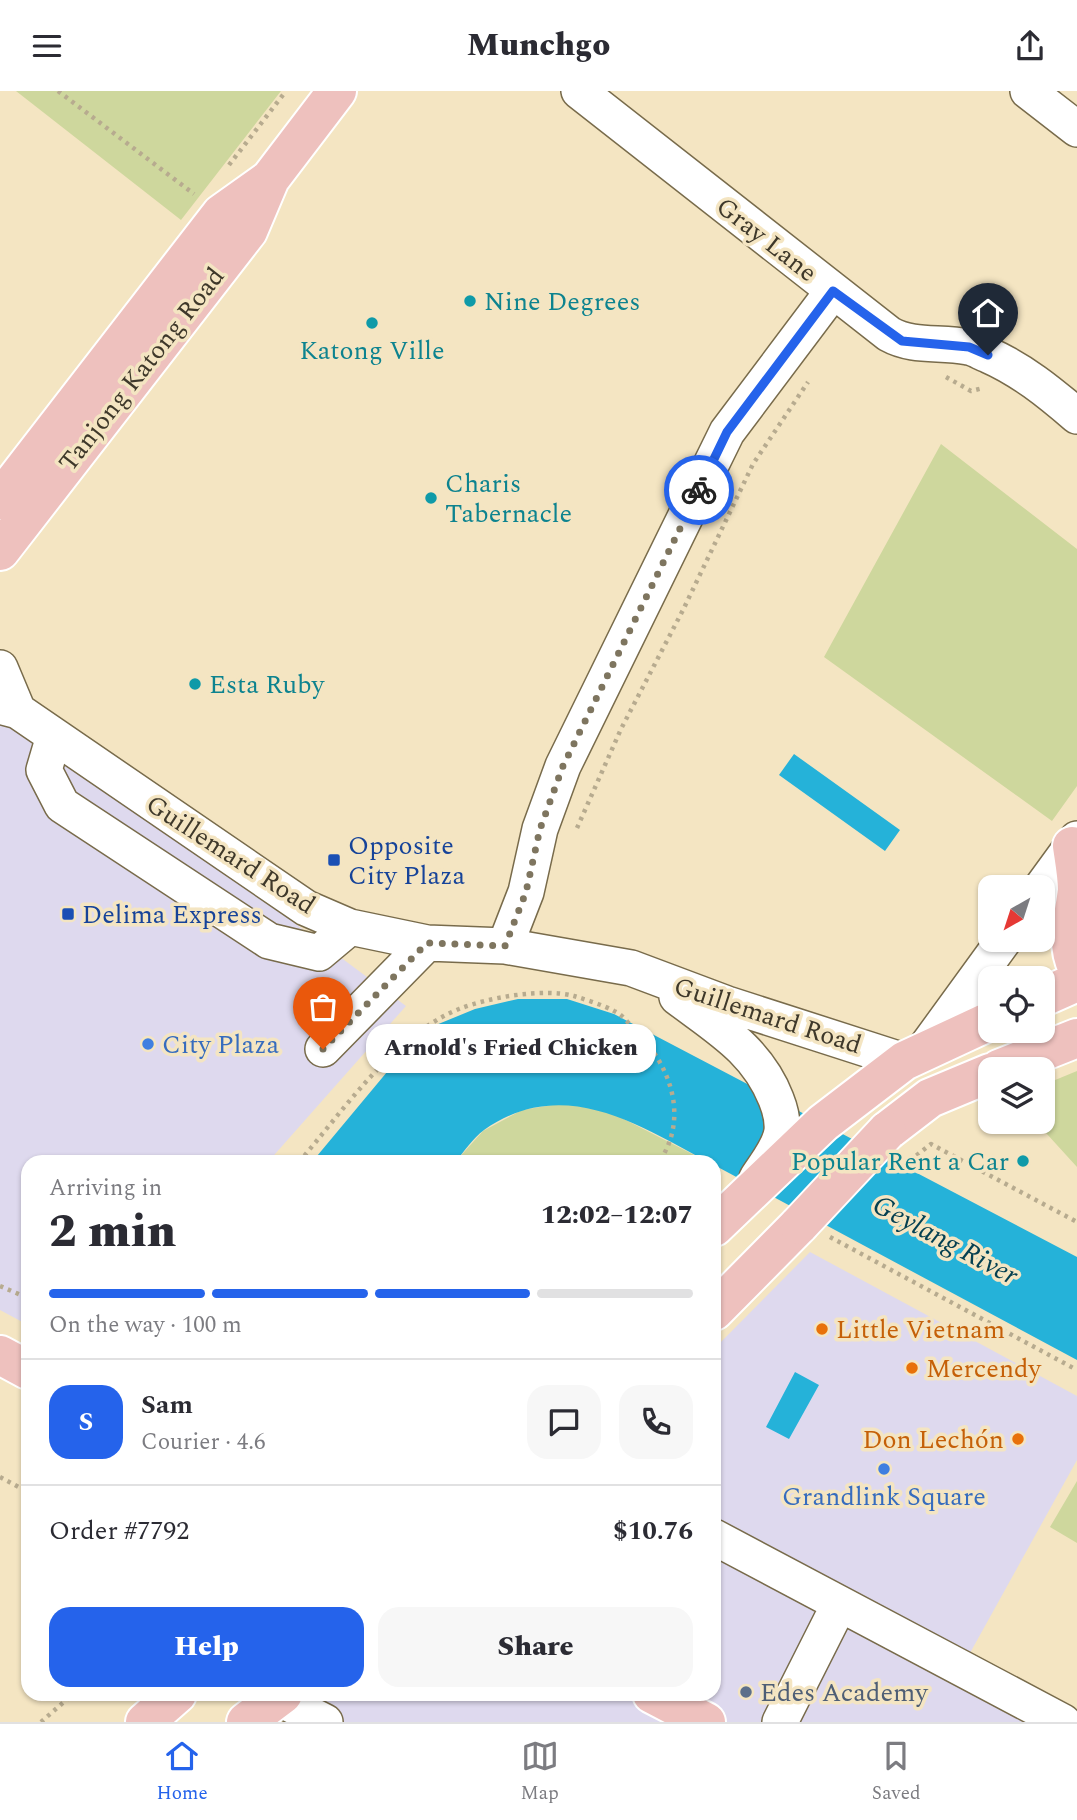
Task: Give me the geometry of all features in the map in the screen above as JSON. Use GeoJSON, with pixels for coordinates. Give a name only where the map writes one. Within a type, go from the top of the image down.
{"type":"FeatureCollection","features":[{"type":"Feature","properties":{"kind":"main road","name":"Tanjong Katong Road"},"geometry":{"type":"LineString","coordinates":[[0,551],[248,232],[270,179],[337,91]]}},
{"type":"Feature","properties":{"kind":"main road","name":"Tanjong Katong Road"},"geometry":{"type":"LineString","coordinates":[[0,500],[221,214],[270,179]]}},
{"type":"Feature","properties":{"kind":"main road"},"geometry":{"type":"LineString","coordinates":[[1075,842],[1077,887],[1071,954],[1077,967]]}},
{"type":"Feature","properties":{"kind":"main road"},"geometry":{"type":"LineString","coordinates":[[1055,992],[1077,982]]}},
{"type":"Feature","properties":{"kind":"main road","name":"Guillemard Road"},"geometry":{"type":"LineString","coordinates":[[726,1215],[823,1123],[914,1056],[978,1027]]}},
{"type":"Feature","properties":{"kind":"main road"},"geometry":{"type":"LineString","coordinates":[[1029,1057],[1077,1038]]}},
{"type":"Feature","properties":{"kind":"main road"},"geometry":{"type":"LineString","coordinates":[[721,1305],[810,1228],[887,1131],[930,1098],[978,1078]]}},
{"type":"Feature","properties":{"kind":"main road"},"geometry":{"type":"LineString","coordinates":[[0,1355],[21,1366]]}},
{"type":"Feature","properties":{"kind":"main road"},"geometry":{"type":"LineString","coordinates":[[145,1722],[169,1701]]}},
{"type":"Feature","properties":{"kind":"main road"},"geometry":{"type":"LineString","coordinates":[[246,1722],[274,1701]]}},
{"type":"Feature","properties":{"kind":"main road"},"geometry":{"type":"LineString","coordinates":[[664,1701],[695,1720]]}},
{"type":"Feature","properties":{"kind":"street","name":"Gray Lane"},"geometry":{"type":"LineString","coordinates":[[579,91],[833,291],[902,341],[969,347],[1006,363],[1040,384],[1077,416]]}},
{"type":"Feature","properties":{"kind":"street"},"geometry":{"type":"LineString","coordinates":[[1028,91],[1077,129]]}},
{"type":"Feature","properties":{"kind":"street"},"geometry":{"type":"LineString","coordinates":[[505,946],[526,892],[540,829],[563,766],[727,432],[833,291]]}},
{"type":"Feature","properties":{"kind":"street","name":"Guillemard Road"},"geometry":{"type":"LineString","coordinates":[[0,668],[9,708],[306,908],[350,927],[427,943],[505,946],[631,968],[727,1004],[914,1056]]}},
{"type":"Feature","properties":{"kind":"street"},"geometry":{"type":"LineString","coordinates":[[54,736],[44,770],[62,805],[269,941],[319,953],[350,927]]}},
{"type":"Feature","properties":{"kind":"street"},"geometry":{"type":"LineString","coordinates":[[1051,875],[1075,842]]}},
{"type":"Feature","properties":{"kind":"street"},"geometry":{"type":"LineString","coordinates":[[323,1049],[427,943]]}},
{"type":"Feature","properties":{"kind":"street"},"geometry":{"type":"LineString","coordinates":[[914,1056],[995,952]]}},
{"type":"Feature","properties":{"kind":"street","name":"Guillemard Road"},"geometry":{"type":"LineString","coordinates":[[631,968],[675,995],[751,1055],[769,1081],[781,1112],[782,1132],[772,1155],[726,1215]]}},
{"type":"Feature","properties":{"kind":"street"},"geometry":{"type":"LineString","coordinates":[[721,1541],[1063,1722]]}},
{"type":"Feature","properties":{"kind":"street"},"geometry":{"type":"LineString","coordinates":[[780,1722],[839,1605]]}},
{"type":"Feature","properties":{"kind":"street"},"geometry":{"type":"LineString","coordinates":[[289,1701],[325,1722]]}},
{"type":"Feature","properties":{"kind":"path"},"geometry":{"type":"LineString","coordinates":[[58,91],[201,200]]}},
{"type":"Feature","properties":{"kind":"path"},"geometry":{"type":"LineString","coordinates":[[575,834],[621,729],[683,610],[753,464],[813,374]]}},
{"type":"Feature","properties":{"kind":"path"},"geometry":{"type":"LineString","coordinates":[[940,374],[971,391],[991,387]]}},
{"type":"Feature","properties":{"kind":"path"},"geometry":{"type":"LineString","coordinates":[[306,1155],[394,1054],[422,1030],[457,1010],[476,1003],[521,994],[572,995],[617,1012],[652,1046],[668,1075],[673,1099],[673,1123],[668,1148],[664,1155]]}},
{"type":"Feature","properties":{"kind":"path"},"geometry":{"type":"LineString","coordinates":[[910,1161],[931,1144],[1077,1222]]}},
{"type":"Feature","properties":{"kind":"path"},"geometry":{"type":"LineString","coordinates":[[810,1228],[1077,1370]]}},
{"type":"Feature","properties":{"kind":"path"},"geometry":{"type":"LineString","coordinates":[[0,1286],[21,1295]]}},
{"type":"Feature","properties":{"kind":"path"},"geometry":{"type":"LineString","coordinates":[[0,1477],[21,1488]]}},
{"type":"Feature","properties":{"kind":"path"},"geometry":{"type":"LineString","coordinates":[[41,1722],[64,1701]]}},
{"type":"Feature","properties":{"kind":"shaded area"},"geometry":{"type":"Polygon","coordinates":[[[0,704],[406,1006],[274,1155],[21,1155],[21,1321],[0,1310],[0,704]]]}},
{"type":"Feature","properties":{"kind":"shaded area"},"geometry":{"type":"Polygon","coordinates":[[[810,1252],[1077,1396],[1077,1460],[965,1662],[1074,1722],[299,1722],[290,1717],[307,1701],[721,1701],[721,1342],[810,1252]]]}},
{"type":"Feature","properties":{"kind":"green space"},"geometry":{"type":"Polygon","coordinates":[[[16,91],[281,91],[181,220],[16,91]]]}},
{"type":"Feature","properties":{"kind":"green space"},"geometry":{"type":"Polygon","coordinates":[[[941,444],[1077,549],[1077,786],[1052,821],[824,657],[941,444]]]}},
{"type":"Feature","properties":{"kind":"green space"},"geometry":{"type":"Polygon","coordinates":[[[1077,1071],[1077,1167],[1047,1134],[1055,1134],[1055,1080],[1077,1071]]]}},
{"type":"Feature","properties":{"kind":"green space"},"geometry":{"type":"Polygon","coordinates":[[[564,1103],[612,1113],[694,1155],[461,1155],[483,1131],[522,1110],[564,1103]]]}},
{"type":"Feature","properties":{"kind":"green space"},"geometry":{"type":"Polygon","coordinates":[[[1077,1481],[1077,1543],[1050,1527],[1077,1481]]]}},
{"type":"Feature","properties":{"kind":"water"},"geometry":{"type":"Polygon","coordinates":[[[794,754],[900,830],[885,851],[779,775],[794,754]]]}},
{"type":"Feature","properties":{"kind":"water","name":"Geylang River"},"geometry":{"type":"Polygon","coordinates":[[[518,999],[567,999],[614,1014],[1077,1257],[1077,1360],[721,1169],[721,1155],[695,1155],[626,1120],[598,1111],[570,1106],[542,1106],[513,1114],[480,1133],[461,1155],[318,1155],[397,1060],[436,1025],[475,1009],[518,999]]]}},
{"type":"Feature","properties":{"kind":"water"},"geometry":{"type":"Polygon","coordinates":[[[795,1372],[819,1385],[789,1439],[766,1427],[795,1372]]]}},
{"type":"Feature","properties":{"kind":"way so far"},"geometry":{"type":"LineString","coordinates":[[323,1049],[427,943],[505,946],[526,892],[540,829],[563,766],[699,490]]}},
{"type":"Feature","properties":{"kind":"place","name":"Nine Degrees"},"geometry":{"type":"Point","coordinates":[470,301]}},
{"type":"Feature","properties":{"kind":"place","name":"Katong Ville"},"geometry":{"type":"Point","coordinates":[372,323]}},
{"type":"Feature","properties":{"kind":"place","name":"Charis Tabernacle"},"geometry":{"type":"Point","coordinates":[431,498]}},
{"type":"Feature","properties":{"kind":"place","name":"Esta Ruby"},"geometry":{"type":"Point","coordinates":[195,684]}},
{"type":"Feature","properties":{"kind":"place","name":"Opposite City Plaza"},"geometry":{"type":"Point","coordinates":[334,860]}},
{"type":"Feature","properties":{"kind":"place","name":"Delima Express"},"geometry":{"type":"Point","coordinates":[68,914]}},
{"type":"Feature","properties":{"kind":"place","name":"City Plaza"},"geometry":{"type":"Point","coordinates":[148,1044]}},
{"type":"Feature","properties":{"kind":"place","name":"Arnold's Fried Chicken"},"geometry":{"type":"Point","coordinates":[323,1049]}},
{"type":"Feature","properties":{"kind":"place","name":"Popular Rent a Car"},"geometry":{"type":"Point","coordinates":[1023,1161]}},
{"type":"Feature","properties":{"kind":"place","name":"Little Vietnam"},"geometry":{"type":"Point","coordinates":[822,1329]}},
{"type":"Feature","properties":{"kind":"place","name":"Mercendy"},"geometry":{"type":"Point","coordinates":[912,1368]}},
{"type":"Feature","properties":{"kind":"place","name":"Don Lechón"},"geometry":{"type":"Point","coordinates":[1018,1439]}},
{"type":"Feature","properties":{"kind":"place","name":"Grandlink Square"},"geometry":{"type":"Point","coordinates":[884,1469]}},
{"type":"Feature","properties":{"kind":"place","name":"Edes Academy"},"geometry":{"type":"Point","coordinates":[746,1692]}},
{"type":"Feature","properties":{"kind":"route"},"geometry":{"type":"LineString","coordinates":[[699,490],[727,432],[833,291],[902,341],[969,347],[988,355]]}}]}
